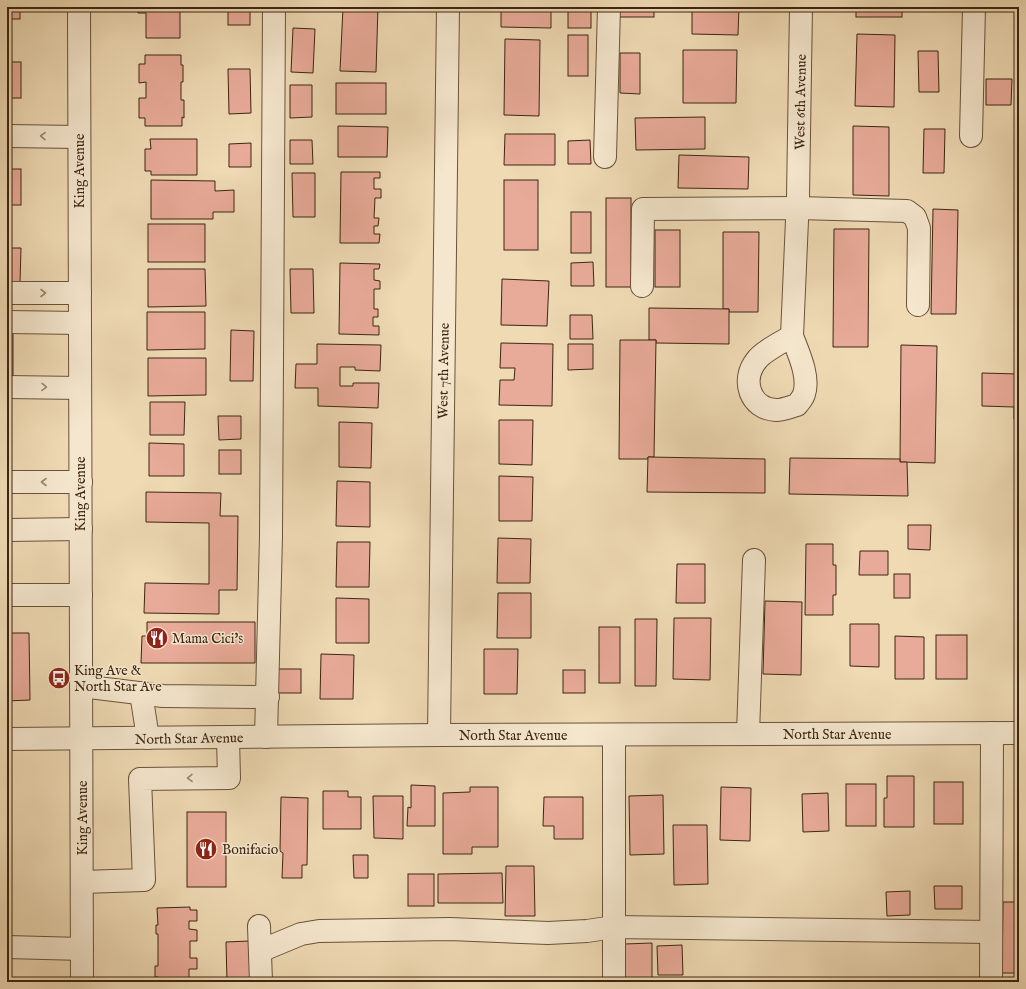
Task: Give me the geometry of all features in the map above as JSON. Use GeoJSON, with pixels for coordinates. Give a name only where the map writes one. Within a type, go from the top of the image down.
{"type":"FeatureCollection","features":[{"type":"Feature","properties":{"kind":"street","name":"King Avenue"},"geometry":{"type":"LineString","coordinates":[[79,7],[82,982]]}},
{"type":"Feature","properties":{"kind":"street"},"geometry":{"type":"LineString","coordinates":[[266,737],[271,528],[274,7]]}},
{"type":"Feature","properties":{"kind":"street","name":"West 7th Avenue"},"geometry":{"type":"LineString","coordinates":[[439,735],[448,7]]}},
{"type":"Feature","properties":{"kind":"street"},"geometry":{"type":"LineString","coordinates":[[606,157],[609,7]]}},
{"type":"Feature","properties":{"kind":"street","name":"West 6th Avenue"},"geometry":{"type":"LineString","coordinates":[[792,336],[798,202],[801,7]]}},
{"type":"Feature","properties":{"kind":"street"},"geometry":{"type":"LineString","coordinates":[[970,136],[974,7]]}},
{"type":"Feature","properties":{"kind":"street"},"geometry":{"type":"LineString","coordinates":[[7,136],[79,137]]}},
{"type":"Feature","properties":{"kind":"street"},"geometry":{"type":"LineString","coordinates":[[642,286],[643,208],[798,202],[907,211],[915,217],[919,228],[918,305]]}},
{"type":"Feature","properties":{"kind":"street"},"geometry":{"type":"LineString","coordinates":[[7,293],[80,293]]}},
{"type":"Feature","properties":{"kind":"street"},"geometry":{"type":"LineString","coordinates":[[7,322],[80,323]]}},
{"type":"Feature","properties":{"kind":"street"},"geometry":{"type":"LineString","coordinates":[[7,387],[80,388]]}},
{"type":"Feature","properties":{"kind":"street"},"geometry":{"type":"LineString","coordinates":[[7,482],[81,482]]}},
{"type":"Feature","properties":{"kind":"street"},"geometry":{"type":"LineString","coordinates":[[7,530],[81,529]]}},
{"type":"Feature","properties":{"kind":"street"},"geometry":{"type":"LineString","coordinates":[[748,734],[754,560]]}},
{"type":"Feature","properties":{"kind":"street"},"geometry":{"type":"LineString","coordinates":[[7,595],[81,595]]}},
{"type":"Feature","properties":{"kind":"street"},"geometry":{"type":"LineString","coordinates":[[81,686],[163,696],[268,697]]}},
{"type":"Feature","properties":{"kind":"street"},"geometry":{"type":"LineString","coordinates":[[141,693],[148,738]]}},
{"type":"Feature","properties":{"kind":"street"},"geometry":{"type":"LineString","coordinates":[[991,982],[992,733]]}},
{"type":"Feature","properties":{"kind":"street","name":"North Star Avenue"},"geometry":{"type":"LineString","coordinates":[[7,739],[439,735],[1019,733]]}},
{"type":"Feature","properties":{"kind":"street"},"geometry":{"type":"LineString","coordinates":[[614,734],[614,982]]}},
{"type":"Feature","properties":{"kind":"street"},"geometry":{"type":"LineString","coordinates":[[82,882],[144,880],[140,779],[229,778],[228,738]]}},
{"type":"Feature","properties":{"kind":"street"},"geometry":{"type":"LineString","coordinates":[[259,926],[261,982]]}},
{"type":"Feature","properties":{"kind":"street"},"geometry":{"type":"LineString","coordinates":[[260,951],[301,934],[319,931],[450,929],[548,933],[587,931],[614,927],[991,932]]}},
{"type":"Feature","properties":{"kind":"street"},"geometry":{"type":"LineString","coordinates":[[7,947],[82,949]]}},
{"type":"Feature","properties":{"kind":"building"},"geometry":{"type":"Polygon","coordinates":[[[7,7],[20,7],[20,19],[7,19],[7,7]]]}},
{"type":"Feature","properties":{"kind":"building"},"geometry":{"type":"Polygon","coordinates":[[[138,7],[180,7],[180,38],[146,38],[146,13],[138,13],[138,7]]]}},
{"type":"Feature","properties":{"kind":"building"},"geometry":{"type":"Polygon","coordinates":[[[228,7],[250,7],[250,25],[228,25],[228,7]]]}},
{"type":"Feature","properties":{"kind":"building"},"geometry":{"type":"Polygon","coordinates":[[[343,7],[378,7],[376,72],[340,71],[343,7]]]}},
{"type":"Feature","properties":{"kind":"building"},"geometry":{"type":"Polygon","coordinates":[[[501,7],[551,7],[551,28],[501,27],[501,7]]]}},
{"type":"Feature","properties":{"kind":"building"},"geometry":{"type":"Polygon","coordinates":[[[568,7],[591,7],[591,28],[568,28],[568,7]]]}},
{"type":"Feature","properties":{"kind":"building"},"geometry":{"type":"Polygon","coordinates":[[[615,7],[654,7],[654,17],[615,17],[615,7]]]}},
{"type":"Feature","properties":{"kind":"building"},"geometry":{"type":"Polygon","coordinates":[[[692,7],[739,7],[738,35],[692,34],[692,7]]]}},
{"type":"Feature","properties":{"kind":"building"},"geometry":{"type":"Polygon","coordinates":[[[856,7],[902,7],[902,17],[856,17],[856,7]]]}},
{"type":"Feature","properties":{"kind":"building"},"geometry":{"type":"Polygon","coordinates":[[[293,28],[315,29],[313,73],[291,72],[293,28]]]}},
{"type":"Feature","properties":{"kind":"building"},"geometry":{"type":"Polygon","coordinates":[[[857,34],[895,35],[894,107],[855,106],[857,34]]]}},
{"type":"Feature","properties":{"kind":"building"},"geometry":{"type":"Polygon","coordinates":[[[568,35],[588,35],[588,76],[568,76],[568,35]]]}},
{"type":"Feature","properties":{"kind":"building"},"geometry":{"type":"Polygon","coordinates":[[[505,39],[540,40],[539,116],[504,115],[505,39]]]}},
{"type":"Feature","properties":{"kind":"building"},"geometry":{"type":"Polygon","coordinates":[[[683,50],[737,50],[736,103],[683,103],[683,50]]]}},
{"type":"Feature","properties":{"kind":"building"},"geometry":{"type":"Polygon","coordinates":[[[918,51],[938,51],[939,92],[919,92],[918,51]]]}},
{"type":"Feature","properties":{"kind":"building"},"geometry":{"type":"Polygon","coordinates":[[[620,53],[640,53],[640,94],[620,93],[620,53]]]}},
{"type":"Feature","properties":{"kind":"building"},"geometry":{"type":"Polygon","coordinates":[[[145,55],[181,55],[181,65],[183,65],[183,82],[181,82],[181,100],[184,100],[184,118],[182,117],[182,126],[145,126],[145,118],[139,118],[139,98],[146,98],[146,82],[139,83],[139,64],[145,64],[145,55]]]}},
{"type":"Feature","properties":{"kind":"building"},"geometry":{"type":"Polygon","coordinates":[[[7,62],[21,62],[21,98],[7,98],[7,62]]]}},
{"type":"Feature","properties":{"kind":"building"},"geometry":{"type":"Polygon","coordinates":[[[228,69],[250,69],[251,113],[229,114],[228,69]]]}},
{"type":"Feature","properties":{"kind":"building"},"geometry":{"type":"Polygon","coordinates":[[[986,79],[1012,79],[1011,105],[986,105],[986,79]]]}},
{"type":"Feature","properties":{"kind":"building"},"geometry":{"type":"Polygon","coordinates":[[[336,83],[386,83],[386,114],[336,114],[336,83]]]}},
{"type":"Feature","properties":{"kind":"building"},"geometry":{"type":"Polygon","coordinates":[[[290,85],[312,85],[312,117],[290,118],[290,85]]]}},
{"type":"Feature","properties":{"kind":"building"},"geometry":{"type":"Polygon","coordinates":[[[705,117],[705,149],[636,150],[635,118],[705,117]]]}},
{"type":"Feature","properties":{"kind":"building"},"geometry":{"type":"Polygon","coordinates":[[[338,126],[388,127],[387,157],[338,157],[338,126]]]}},
{"type":"Feature","properties":{"kind":"building"},"geometry":{"type":"Polygon","coordinates":[[[853,126],[889,127],[889,196],[853,195],[853,126]]]}},
{"type":"Feature","properties":{"kind":"building"},"geometry":{"type":"Polygon","coordinates":[[[924,129],[945,129],[944,173],[923,173],[924,129]]]}},
{"type":"Feature","properties":{"kind":"building"},"geometry":{"type":"Polygon","coordinates":[[[505,134],[555,134],[555,165],[504,165],[505,134]]]}},
{"type":"Feature","properties":{"kind":"building"},"geometry":{"type":"Polygon","coordinates":[[[150,139],[197,139],[197,175],[151,175],[151,171],[145,171],[145,149],[151,149],[150,139]]]}},
{"type":"Feature","properties":{"kind":"building"},"geometry":{"type":"Polygon","coordinates":[[[290,140],[312,140],[313,164],[290,164],[290,140]]]}},
{"type":"Feature","properties":{"kind":"building"},"geometry":{"type":"Polygon","coordinates":[[[590,140],[591,164],[568,164],[568,141],[590,140]]]}},
{"type":"Feature","properties":{"kind":"building"},"geometry":{"type":"Polygon","coordinates":[[[251,143],[251,167],[229,167],[229,144],[251,143]]]}},
{"type":"Feature","properties":{"kind":"building"},"geometry":{"type":"Polygon","coordinates":[[[679,155],[749,157],[748,189],[678,188],[679,155]]]}},
{"type":"Feature","properties":{"kind":"building"},"geometry":{"type":"Polygon","coordinates":[[[7,169],[21,169],[21,205],[7,205],[7,169]]]}},
{"type":"Feature","properties":{"kind":"building"},"geometry":{"type":"Polygon","coordinates":[[[341,172],[380,172],[380,178],[374,178],[374,189],[381,189],[381,198],[375,198],[374,218],[379,218],[378,226],[374,226],[374,234],[380,234],[379,243],[340,243],[341,172]]]}},
{"type":"Feature","properties":{"kind":"building"},"geometry":{"type":"Polygon","coordinates":[[[292,173],[315,173],[315,217],[293,217],[292,173]]]}},
{"type":"Feature","properties":{"kind":"building"},"geometry":{"type":"Polygon","coordinates":[[[151,180],[215,181],[215,191],[234,190],[234,212],[213,212],[213,219],[151,219],[151,180]]]}},
{"type":"Feature","properties":{"kind":"building"},"geometry":{"type":"Polygon","coordinates":[[[504,180],[538,180],[538,250],[504,250],[504,180]]]}},
{"type":"Feature","properties":{"kind":"building"},"geometry":{"type":"Polygon","coordinates":[[[606,198],[631,198],[631,287],[606,287],[606,198]]]}},
{"type":"Feature","properties":{"kind":"building"},"geometry":{"type":"Polygon","coordinates":[[[933,209],[958,210],[956,314],[931,314],[933,209]]]}},
{"type":"Feature","properties":{"kind":"building"},"geometry":{"type":"Polygon","coordinates":[[[571,212],[591,212],[591,253],[571,253],[571,212]]]}},
{"type":"Feature","properties":{"kind":"building"},"geometry":{"type":"Polygon","coordinates":[[[148,224],[205,224],[205,262],[148,262],[148,224]]]}},
{"type":"Feature","properties":{"kind":"building"},"geometry":{"type":"Polygon","coordinates":[[[834,229],[869,229],[868,347],[833,347],[834,229]]]}},
{"type":"Feature","properties":{"kind":"building"},"geometry":{"type":"Polygon","coordinates":[[[655,230],[680,230],[680,287],[655,287],[655,230]]]}},
{"type":"Feature","properties":{"kind":"building"},"geometry":{"type":"Polygon","coordinates":[[[723,232],[759,232],[758,312],[729,312],[729,309],[723,309],[723,232]]]}},
{"type":"Feature","properties":{"kind":"building"},"geometry":{"type":"Polygon","coordinates":[[[7,248],[21,248],[20,283],[7,283],[7,248]]]}},
{"type":"Feature","properties":{"kind":"building"},"geometry":{"type":"Polygon","coordinates":[[[593,262],[594,286],[571,286],[571,263],[593,262]]]}},
{"type":"Feature","properties":{"kind":"building"},"geometry":{"type":"Polygon","coordinates":[[[340,263],[380,264],[379,269],[374,269],[374,280],[380,281],[380,289],[374,289],[374,309],[378,309],[378,317],[373,317],[373,326],[379,326],[379,335],[339,334],[340,263]]]}},
{"type":"Feature","properties":{"kind":"building"},"geometry":{"type":"Polygon","coordinates":[[[148,269],[205,269],[206,306],[148,307],[148,269]]]}},
{"type":"Feature","properties":{"kind":"building"},"geometry":{"type":"Polygon","coordinates":[[[290,269],[313,269],[314,313],[291,313],[290,269]]]}},
{"type":"Feature","properties":{"kind":"building"},"geometry":{"type":"Polygon","coordinates":[[[502,279],[549,281],[547,326],[501,325],[502,279]]]}},
{"type":"Feature","properties":{"kind":"building"},"geometry":{"type":"Polygon","coordinates":[[[649,308],[729,309],[729,344],[656,343],[656,340],[649,340],[649,308]]]}},
{"type":"Feature","properties":{"kind":"building"},"geometry":{"type":"Polygon","coordinates":[[[147,312],[205,312],[205,349],[147,350],[147,312]]]}},
{"type":"Feature","properties":{"kind":"building"},"geometry":{"type":"Polygon","coordinates":[[[570,315],[592,315],[593,339],[570,339],[570,315]]]}},
{"type":"Feature","properties":{"kind":"building"},"geometry":{"type":"Polygon","coordinates":[[[7,329],[13,329],[13,377],[7,377],[7,329]]]}},
{"type":"Feature","properties":{"kind":"building"},"geometry":{"type":"Polygon","coordinates":[[[231,330],[254,331],[253,381],[230,381],[231,330]]]}},
{"type":"Feature","properties":{"kind":"building"},"geometry":{"type":"Polygon","coordinates":[[[620,340],[656,340],[654,457],[648,457],[648,459],[619,459],[620,340]]]}},
{"type":"Feature","properties":{"kind":"building"},"geometry":{"type":"Polygon","coordinates":[[[501,343],[553,344],[552,406],[499,405],[500,380],[514,380],[515,368],[500,368],[501,343]]]}},
{"type":"Feature","properties":{"kind":"building"},"geometry":{"type":"Polygon","coordinates":[[[317,344],[381,345],[380,371],[355,370],[355,367],[340,367],[340,386],[353,386],[353,383],[379,383],[378,408],[318,406],[318,388],[295,388],[296,364],[317,364],[317,344]]]}},
{"type":"Feature","properties":{"kind":"building"},"geometry":{"type":"Polygon","coordinates":[[[568,344],[593,344],[593,369],[568,370],[568,344]]]}},
{"type":"Feature","properties":{"kind":"building"},"geometry":{"type":"Polygon","coordinates":[[[901,345],[937,346],[935,463],[900,462],[901,345]]]}},
{"type":"Feature","properties":{"kind":"building"},"geometry":{"type":"Polygon","coordinates":[[[148,358],[206,358],[206,395],[148,396],[148,358]]]}},
{"type":"Feature","properties":{"kind":"building"},"geometry":{"type":"Polygon","coordinates":[[[982,373],[1019,374],[1019,419],[1014,419],[1014,407],[982,406],[982,373]]]}},
{"type":"Feature","properties":{"kind":"building"},"geometry":{"type":"Polygon","coordinates":[[[150,402],[185,402],[184,435],[150,435],[150,402]]]}},
{"type":"Feature","properties":{"kind":"building"},"geometry":{"type":"Polygon","coordinates":[[[7,414],[10,414],[10,467],[7,467],[7,414]]]}},
{"type":"Feature","properties":{"kind":"building"},"geometry":{"type":"Polygon","coordinates":[[[218,416],[241,416],[241,439],[219,440],[218,416]]]}},
{"type":"Feature","properties":{"kind":"building"},"geometry":{"type":"Polygon","coordinates":[[[499,420],[533,420],[532,465],[499,464],[499,420]]]}},
{"type":"Feature","properties":{"kind":"building"},"geometry":{"type":"Polygon","coordinates":[[[339,422],[372,423],[371,468],[339,467],[339,422]]]}},
{"type":"Feature","properties":{"kind":"building"},"geometry":{"type":"Polygon","coordinates":[[[149,443],[184,444],[184,476],[149,476],[149,443]]]}},
{"type":"Feature","properties":{"kind":"building"},"geometry":{"type":"Polygon","coordinates":[[[219,450],[241,450],[241,474],[219,474],[219,450]]]}},
{"type":"Feature","properties":{"kind":"building"},"geometry":{"type":"Polygon","coordinates":[[[648,457],[765,459],[765,493],[647,492],[648,457]]]}},
{"type":"Feature","properties":{"kind":"building"},"geometry":{"type":"Polygon","coordinates":[[[790,458],[900,459],[900,462],[907,462],[908,496],[789,494],[790,458]]]}},
{"type":"Feature","properties":{"kind":"building"},"geometry":{"type":"Polygon","coordinates":[[[499,476],[533,477],[532,521],[499,521],[499,476]]]}},
{"type":"Feature","properties":{"kind":"building"},"geometry":{"type":"Polygon","coordinates":[[[337,481],[370,482],[370,527],[336,526],[337,481]]]}},
{"type":"Feature","properties":{"kind":"building"},"geometry":{"type":"Polygon","coordinates":[[[146,492],[221,493],[220,516],[238,516],[237,590],[219,590],[219,614],[144,613],[145,583],[209,584],[209,523],[146,522],[146,492]]]}},
{"type":"Feature","properties":{"kind":"building"},"geometry":{"type":"Polygon","coordinates":[[[908,525],[931,525],[930,550],[908,549],[908,525]]]}},
{"type":"Feature","properties":{"kind":"building"},"geometry":{"type":"Polygon","coordinates":[[[498,538],[531,539],[530,583],[497,583],[498,538]]]}},
{"type":"Feature","properties":{"kind":"building"},"geometry":{"type":"Polygon","coordinates":[[[337,542],[370,542],[369,587],[336,587],[337,542]]]}},
{"type":"Feature","properties":{"kind":"building"},"geometry":{"type":"Polygon","coordinates":[[[806,544],[833,544],[833,565],[836,565],[836,595],[833,595],[833,615],[805,615],[806,544]]]}},
{"type":"Feature","properties":{"kind":"building"},"geometry":{"type":"Polygon","coordinates":[[[860,551],[888,551],[888,575],[859,575],[860,551]]]}},
{"type":"Feature","properties":{"kind":"building"},"geometry":{"type":"Polygon","coordinates":[[[677,564],[705,564],[705,603],[676,603],[677,564]]]}},
{"type":"Feature","properties":{"kind":"building"},"geometry":{"type":"Polygon","coordinates":[[[894,574],[910,574],[910,598],[894,598],[894,574]]]}},
{"type":"Feature","properties":{"kind":"building"},"geometry":{"type":"Polygon","coordinates":[[[498,593],[531,593],[531,638],[497,638],[498,593]]]}},
{"type":"Feature","properties":{"kind":"building"},"geometry":{"type":"Polygon","coordinates":[[[336,598],[369,599],[369,643],[336,643],[336,598]]]}},
{"type":"Feature","properties":{"kind":"building"},"geometry":{"type":"Polygon","coordinates":[[[765,601],[802,602],[801,675],[763,674],[765,601]]]}},
{"type":"Feature","properties":{"kind":"building"},"geometry":{"type":"Polygon","coordinates":[[[674,618],[711,618],[710,680],[673,679],[674,618]]]}},
{"type":"Feature","properties":{"kind":"building"},"geometry":{"type":"Polygon","coordinates":[[[635,619],[657,619],[656,686],[635,686],[635,619]]]}},
{"type":"Feature","properties":{"kind":"building"},"geometry":{"type":"Polygon","coordinates":[[[147,622],[255,622],[255,663],[141,663],[142,636],[147,636],[147,622]]]}},
{"type":"Feature","properties":{"kind":"building"},"geometry":{"type":"Polygon","coordinates":[[[850,624],[879,624],[879,667],[850,666],[850,624]]]}},
{"type":"Feature","properties":{"kind":"building"},"geometry":{"type":"Polygon","coordinates":[[[599,627],[620,627],[620,683],[599,683],[599,627]]]}},
{"type":"Feature","properties":{"kind":"building"},"geometry":{"type":"Polygon","coordinates":[[[7,633],[29,633],[30,700],[7,701],[7,633]]]}},
{"type":"Feature","properties":{"kind":"building"},"geometry":{"type":"Polygon","coordinates":[[[936,635],[967,635],[967,679],[936,679],[936,635]]]}},
{"type":"Feature","properties":{"kind":"building"},"geometry":{"type":"Polygon","coordinates":[[[895,636],[924,637],[924,679],[895,679],[895,636]]]}},
{"type":"Feature","properties":{"kind":"building"},"geometry":{"type":"Polygon","coordinates":[[[484,649],[518,649],[517,694],[484,694],[484,649]]]}},
{"type":"Feature","properties":{"kind":"building"},"geometry":{"type":"Polygon","coordinates":[[[321,654],[354,655],[353,699],[320,699],[321,654]]]}},
{"type":"Feature","properties":{"kind":"building"},"geometry":{"type":"Polygon","coordinates":[[[278,669],[301,669],[301,693],[278,693],[278,669]]]}},
{"type":"Feature","properties":{"kind":"building"},"geometry":{"type":"Polygon","coordinates":[[[563,670],[585,670],[585,693],[563,693],[563,670]]]}},
{"type":"Feature","properties":{"kind":"building"},"geometry":{"type":"Polygon","coordinates":[[[887,776],[914,776],[914,827],[884,827],[884,798],[887,798],[887,776]]]}},
{"type":"Feature","properties":{"kind":"building"},"geometry":{"type":"Polygon","coordinates":[[[934,782],[963,782],[963,824],[934,824],[934,782]]]}},
{"type":"Feature","properties":{"kind":"building"},"geometry":{"type":"Polygon","coordinates":[[[846,784],[876,784],[876,826],[846,826],[846,784]]]}},
{"type":"Feature","properties":{"kind":"building"},"geometry":{"type":"Polygon","coordinates":[[[411,785],[435,786],[435,826],[407,826],[408,807],[411,808],[411,785]]]}},
{"type":"Feature","properties":{"kind":"building"},"geometry":{"type":"Polygon","coordinates":[[[470,787],[498,787],[498,847],[472,847],[472,854],[443,854],[443,793],[470,792],[470,787]]]}},
{"type":"Feature","properties":{"kind":"building"},"geometry":{"type":"Polygon","coordinates":[[[721,787],[751,788],[750,841],[720,840],[721,787]]]}},
{"type":"Feature","properties":{"kind":"building"},"geometry":{"type":"Polygon","coordinates":[[[323,791],[348,791],[348,797],[361,797],[361,829],[323,829],[323,791]]]}},
{"type":"Feature","properties":{"kind":"building"},"geometry":{"type":"Polygon","coordinates":[[[828,793],[829,831],[803,832],[802,794],[828,793]]]}},
{"type":"Feature","properties":{"kind":"building"},"geometry":{"type":"Polygon","coordinates":[[[663,795],[664,854],[630,855],[629,796],[663,795]]]}},
{"type":"Feature","properties":{"kind":"building"},"geometry":{"type":"Polygon","coordinates":[[[373,796],[403,796],[403,839],[374,838],[373,796]]]}},
{"type":"Feature","properties":{"kind":"building"},"geometry":{"type":"Polygon","coordinates":[[[281,797],[308,798],[307,865],[302,865],[302,878],[282,878],[283,853],[280,851],[281,797]]]}},
{"type":"Feature","properties":{"kind":"building"},"geometry":{"type":"Polygon","coordinates":[[[544,797],[583,797],[583,839],[554,839],[554,826],[543,826],[544,797]]]}},
{"type":"Feature","properties":{"kind":"building","name":"Bonifacio"},"geometry":{"type":"Polygon","coordinates":[[[187,812],[226,812],[226,887],[187,887],[187,812]]]}},
{"type":"Feature","properties":{"kind":"building"},"geometry":{"type":"Polygon","coordinates":[[[673,825],[707,825],[708,884],[674,885],[673,825]]]}},
{"type":"Feature","properties":{"kind":"building"},"geometry":{"type":"Polygon","coordinates":[[[353,855],[368,855],[368,878],[354,878],[353,855]]]}},
{"type":"Feature","properties":{"kind":"building"},"geometry":{"type":"Polygon","coordinates":[[[506,866],[534,866],[535,916],[505,916],[506,866]]]}},
{"type":"Feature","properties":{"kind":"building"},"geometry":{"type":"Polygon","coordinates":[[[502,873],[503,903],[438,903],[438,874],[502,873]]]}},
{"type":"Feature","properties":{"kind":"building"},"geometry":{"type":"Polygon","coordinates":[[[408,874],[434,874],[434,906],[408,906],[408,874]]]}},
{"type":"Feature","properties":{"kind":"building"},"geometry":{"type":"Polygon","coordinates":[[[934,886],[962,886],[962,909],[935,909],[934,886]]]}},
{"type":"Feature","properties":{"kind":"building"},"geometry":{"type":"Polygon","coordinates":[[[910,891],[910,915],[887,916],[886,892],[910,891]]]}},
{"type":"Feature","properties":{"kind":"building"},"geometry":{"type":"Polygon","coordinates":[[[1003,902],[1019,902],[1019,973],[1002,973],[1003,902]]]}},
{"type":"Feature","properties":{"kind":"building"},"geometry":{"type":"Polygon","coordinates":[[[190,907],[190,910],[197,910],[197,921],[189,921],[189,929],[197,930],[197,941],[190,941],[190,958],[197,958],[197,969],[189,969],[189,978],[197,978],[197,982],[158,982],[158,977],[155,977],[155,966],[158,966],[158,934],[156,934],[156,925],[158,925],[157,908],[190,907]]]}},
{"type":"Feature","properties":{"kind":"building"},"geometry":{"type":"Polygon","coordinates":[[[249,941],[250,982],[227,982],[226,942],[249,941]]]}},
{"type":"Feature","properties":{"kind":"building"},"geometry":{"type":"Polygon","coordinates":[[[652,943],[652,978],[625,978],[624,944],[652,943]]]}},
{"type":"Feature","properties":{"kind":"building"},"geometry":{"type":"Polygon","coordinates":[[[682,945],[683,975],[658,975],[657,946],[682,945]]]}},
{"type":"Feature","properties":{"kind":"building"},"geometry":{"type":"Polygon","coordinates":[[[7,972],[10,972],[10,982],[7,982],[7,972]]]}},
{"type":"Feature","properties":{"kind":"building"},"geometry":{"type":"Polygon","coordinates":[[[539,980],[539,982],[510,982],[510,981],[539,980]]]}},
{"type":"Feature","properties":{"kind":"place","name":"Mama Cici's"},"geometry":{"type":"Point","coordinates":[157,638]}},
{"type":"Feature","properties":{"kind":"place","name":"King Ave & North Star Ave"},"geometry":{"type":"Point","coordinates":[59,678]}},
{"type":"Feature","properties":{"kind":"place","name":"Bonifacio"},"geometry":{"type":"Point","coordinates":[206,849]}}]}
